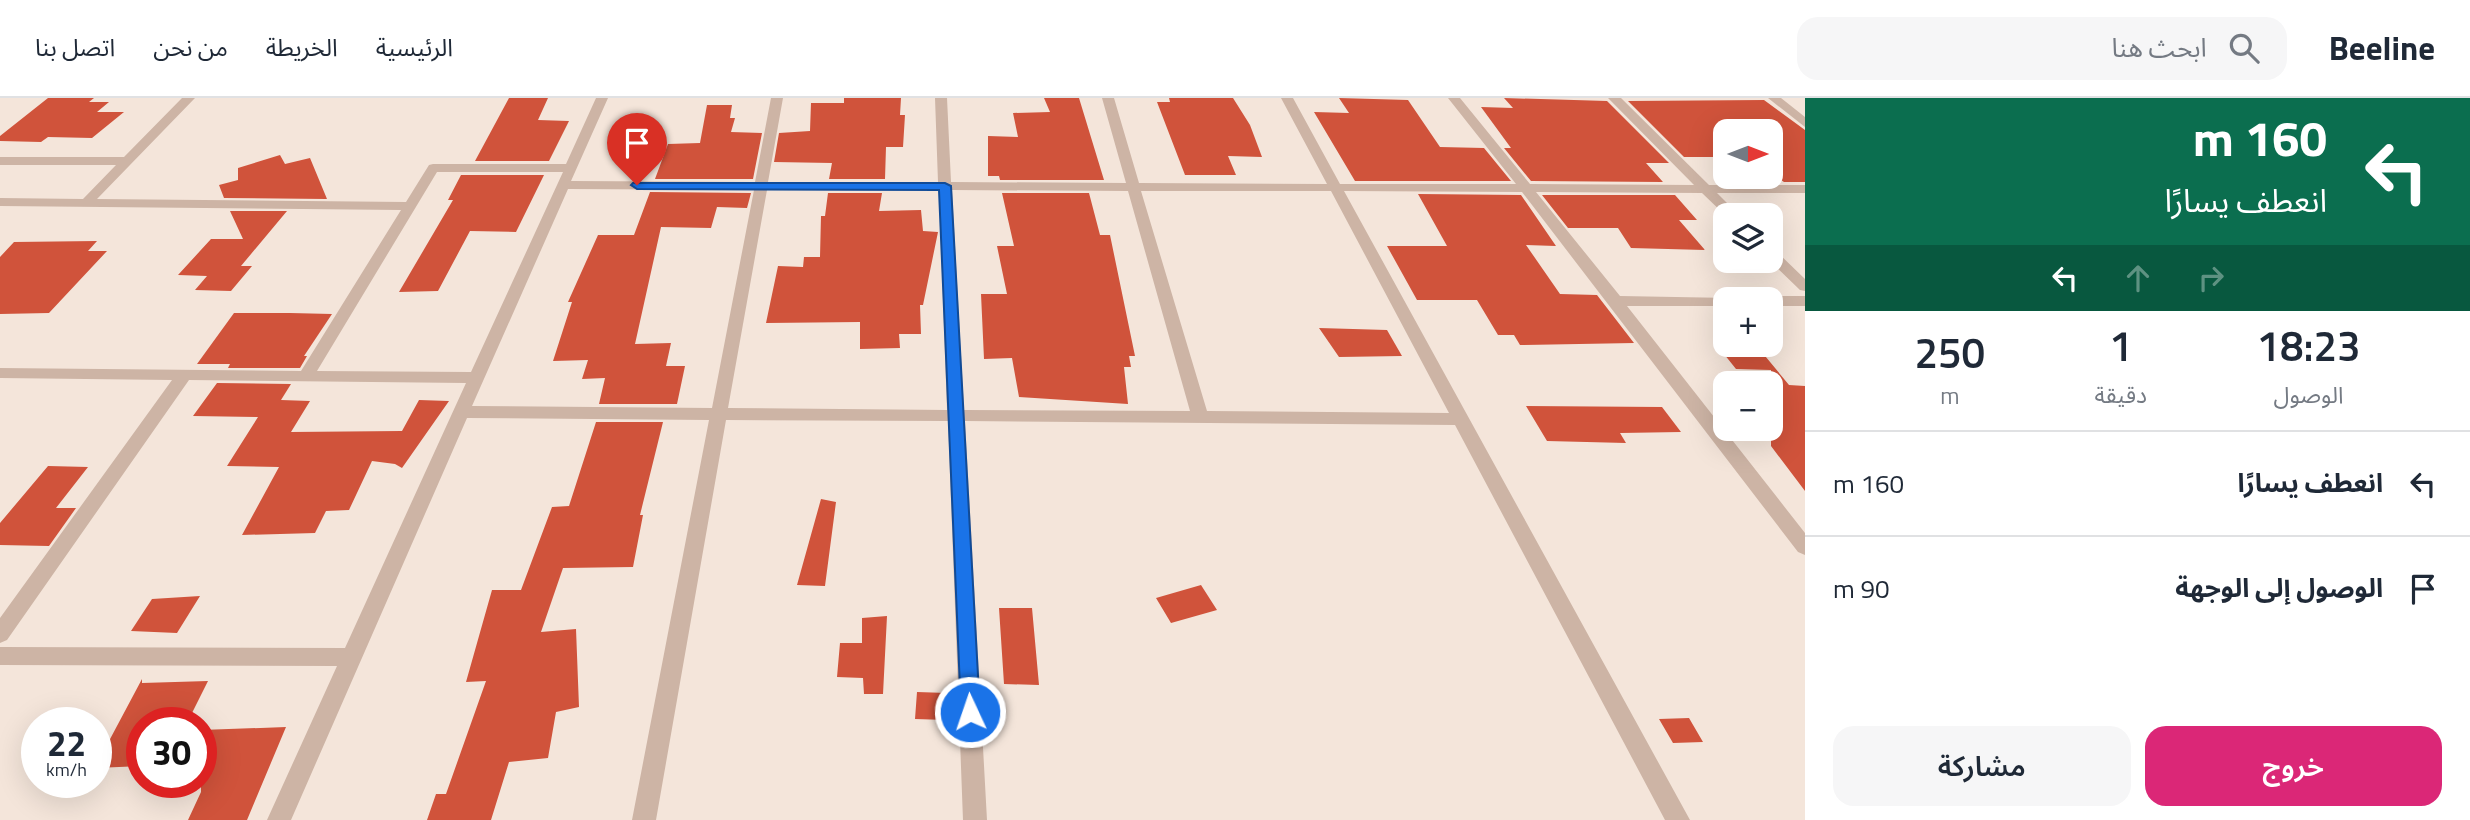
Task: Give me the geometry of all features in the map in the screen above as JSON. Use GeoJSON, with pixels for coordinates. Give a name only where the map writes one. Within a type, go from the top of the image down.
{"type":"FeatureCollection","features":[{"type":"Feature","properties":{"kind":"street"},"geometry":{"type":"LineString","coordinates":[[86,203],[189,98]]}},
{"type":"Feature","properties":{"kind":"street"},"geometry":{"type":"LineString","coordinates":[[279,820],[602,98]]}},
{"type":"Feature","properties":{"kind":"street"},"geometry":{"type":"LineString","coordinates":[[644,820],[777,98]]}},
{"type":"Feature","properties":{"kind":"street"},"geometry":{"type":"LineString","coordinates":[[941,98],[975,820]]}},
{"type":"Feature","properties":{"kind":"street"},"geometry":{"type":"LineString","coordinates":[[1108,98],[1200,418]]}},
{"type":"Feature","properties":{"kind":"street"},"geometry":{"type":"LineString","coordinates":[[1287,98],[1678,820]]}},
{"type":"Feature","properties":{"kind":"street"},"geometry":{"type":"LineString","coordinates":[[1454,98],[1616,301],[1805,547]]}},
{"type":"Feature","properties":{"kind":"street"},"geometry":{"type":"LineString","coordinates":[[1614,98],[1720,203]]}},
{"type":"Feature","properties":{"kind":"street"},"geometry":{"type":"LineString","coordinates":[[1774,98],[1805,123]]}},
{"type":"Feature","properties":{"kind":"street"},"geometry":{"type":"LineString","coordinates":[[0,161],[127,161]]}},
{"type":"Feature","properties":{"kind":"street"},"geometry":{"type":"LineString","coordinates":[[0,178],[19,161]]}},
{"type":"Feature","properties":{"kind":"street"},"geometry":{"type":"LineString","coordinates":[[306,376],[433,167],[567,177],[761,186],[1805,189]]}},
{"type":"Feature","properties":{"kind":"street"},"geometry":{"type":"LineString","coordinates":[[0,202],[410,206]]}},
{"type":"Feature","properties":{"kind":"street"},"geometry":{"type":"LineString","coordinates":[[1783,266],[1805,287]]}},
{"type":"Feature","properties":{"kind":"street"},"geometry":{"type":"LineString","coordinates":[[1616,301],[1713,301]]}},
{"type":"Feature","properties":{"kind":"street"},"geometry":{"type":"LineString","coordinates":[[1783,301],[1805,301]]}},
{"type":"Feature","properties":{"kind":"street"},"geometry":{"type":"LineString","coordinates":[[0,373],[477,378]]}},
{"type":"Feature","properties":{"kind":"street"},"geometry":{"type":"LineString","coordinates":[[0,635],[184,375]]}},
{"type":"Feature","properties":{"kind":"street"},"geometry":{"type":"LineString","coordinates":[[462,412],[1461,419]]}},
{"type":"Feature","properties":{"kind":"street"},"geometry":{"type":"LineString","coordinates":[[0,656],[352,657]]}},
{"type":"Feature","properties":{"kind":"building"},"geometry":{"type":"Polygon","coordinates":[[[48,98],[94,98],[89,102],[109,102],[97,112],[124,112],[92,138],[48,137],[41,142],[0,141],[0,136],[48,98]]]}},
{"type":"Feature","properties":{"kind":"building"},"geometry":{"type":"Polygon","coordinates":[[[509,98],[548,98],[538,120],[569,121],[549,161],[475,161],[509,98]]]}},
{"type":"Feature","properties":{"kind":"building"},"geometry":{"type":"Polygon","coordinates":[[[844,98],[901,98],[900,115],[905,115],[903,147],[886,147],[885,179],[829,179],[832,163],[774,162],[779,133],[810,131],[811,103],[844,103],[844,98]]]}},
{"type":"Feature","properties":{"kind":"building"},"geometry":{"type":"Polygon","coordinates":[[[1044,98],[1079,98],[1104,180],[1000,180],[999,176],[988,176],[988,136],[1018,137],[1013,113],[1050,112],[1044,98]]]}},
{"type":"Feature","properties":{"kind":"building"},"geometry":{"type":"Polygon","coordinates":[[[1169,98],[1233,98],[1250,125],[1262,157],[1228,156],[1236,175],[1185,175],[1157,102],[1170,102],[1169,98]]]}},
{"type":"Feature","properties":{"kind":"building"},"geometry":{"type":"Polygon","coordinates":[[[1339,98],[1408,100],[1440,147],[1484,148],[1511,181],[1355,181],[1314,112],[1349,113],[1339,98]]]}},
{"type":"Feature","properties":{"kind":"building"},"geometry":{"type":"Polygon","coordinates":[[[1504,98],[1607,101],[1669,163],[1646,163],[1663,182],[1531,181],[1504,148],[1511,148],[1481,107],[1513,108],[1504,98]]]}},
{"type":"Feature","properties":{"kind":"building"},"geometry":{"type":"Polygon","coordinates":[[[1764,100],[1805,130],[1805,182],[1783,181],[1783,119],[1713,119],[1713,157],[1684,157],[1628,101],[1764,100]]]}},
{"type":"Feature","properties":{"kind":"building"},"geometry":{"type":"Polygon","coordinates":[[[707,105],[732,105],[730,118],[735,118],[731,132],[762,133],[753,179],[655,179],[668,144],[700,143],[707,105]]]}},
{"type":"Feature","properties":{"kind":"building"},"geometry":{"type":"Polygon","coordinates":[[[280,155],[285,164],[310,158],[327,199],[224,198],[219,185],[238,180],[238,168],[280,155]]]}},
{"type":"Feature","properties":{"kind":"building"},"geometry":{"type":"Polygon","coordinates":[[[461,175],[544,175],[516,232],[470,231],[438,291],[399,292],[453,200],[448,200],[461,175]]]}},
{"type":"Feature","properties":{"kind":"building"},"geometry":{"type":"Polygon","coordinates":[[[650,192],[751,193],[747,208],[717,207],[711,228],[661,227],[635,344],[671,343],[666,366],[685,366],[677,404],[599,404],[605,378],[582,379],[588,360],[553,361],[572,302],[568,302],[598,235],[634,235],[650,192]]]}},
{"type":"Feature","properties":{"kind":"building"},"geometry":{"type":"Polygon","coordinates":[[[828,193],[882,193],[879,211],[921,210],[923,231],[938,232],[923,305],[920,305],[921,334],[899,334],[900,348],[860,349],[860,322],[766,323],[778,266],[803,267],[804,257],[820,257],[821,216],[825,216],[828,193]]]}},
{"type":"Feature","properties":{"kind":"building"},"geometry":{"type":"Polygon","coordinates":[[[1002,193],[1089,193],[1100,235],[1110,235],[1135,356],[1129,356],[1131,367],[1124,367],[1128,404],[1019,397],[1012,358],[984,359],[981,294],[1007,294],[997,246],[1014,246],[1002,193]]]}},
{"type":"Feature","properties":{"kind":"building"},"geometry":{"type":"Polygon","coordinates":[[[1418,194],[1521,195],[1556,246],[1526,245],[1560,294],[1597,295],[1634,343],[1520,345],[1514,335],[1498,335],[1477,300],[1417,300],[1387,246],[1447,246],[1418,194]]]}},
{"type":"Feature","properties":{"kind":"building"},"geometry":{"type":"Polygon","coordinates":[[[1542,195],[1675,195],[1697,220],[1679,220],[1705,250],[1631,248],[1618,228],[1568,228],[1542,195]]]}},
{"type":"Feature","properties":{"kind":"building"},"geometry":{"type":"Polygon","coordinates":[[[230,211],[287,211],[241,266],[252,266],[231,291],[195,290],[207,276],[178,275],[211,239],[243,239],[230,211]]]}},
{"type":"Feature","properties":{"kind":"building"},"geometry":{"type":"Polygon","coordinates":[[[97,241],[88,251],[107,251],[49,313],[0,314],[0,257],[14,242],[97,241]]]}},
{"type":"Feature","properties":{"kind":"building"},"geometry":{"type":"Polygon","coordinates":[[[234,313],[332,314],[304,356],[307,356],[300,368],[228,368],[230,364],[197,364],[234,313]]]}},
{"type":"Feature","properties":{"kind":"building"},"geometry":{"type":"Polygon","coordinates":[[[1319,328],[1387,330],[1402,356],[1339,357],[1319,328]]]}},
{"type":"Feature","properties":{"kind":"building"},"geometry":{"type":"Polygon","coordinates":[[[1726,357],[1766,357],[1777,371],[1771,370],[1736,369],[1726,357]]]}},
{"type":"Feature","properties":{"kind":"building"},"geometry":{"type":"Polygon","coordinates":[[[1783,378],[1789,385],[1805,386],[1805,491],[1771,446],[1771,441],[1783,441],[1783,378]]]}},
{"type":"Feature","properties":{"kind":"building"},"geometry":{"type":"Polygon","coordinates":[[[217,383],[291,384],[281,400],[310,401],[291,432],[402,431],[419,400],[449,401],[402,468],[395,464],[372,461],[349,510],[326,511],[315,533],[242,535],[279,467],[227,466],[258,417],[193,416],[217,383]]]}},
{"type":"Feature","properties":{"kind":"building"},"geometry":{"type":"Polygon","coordinates":[[[1526,406],[1662,407],[1681,432],[1620,433],[1626,443],[1547,441],[1526,406]]]}},
{"type":"Feature","properties":{"kind":"building"},"geometry":{"type":"Polygon","coordinates":[[[596,422],[663,422],[640,515],[643,515],[633,567],[563,568],[541,632],[576,629],[579,707],[556,712],[548,758],[509,762],[491,820],[427,820],[436,794],[446,794],[486,681],[466,682],[492,590],[521,590],[552,507],[569,506],[596,422]]]}},
{"type":"Feature","properties":{"kind":"building"},"geometry":{"type":"Polygon","coordinates":[[[48,466],[88,467],[56,508],[76,508],[49,546],[0,545],[0,523],[48,466]]]}},
{"type":"Feature","properties":{"kind":"building"},"geometry":{"type":"Polygon","coordinates":[[[821,499],[836,502],[825,586],[797,585],[821,499]]]}},
{"type":"Feature","properties":{"kind":"building"},"geometry":{"type":"Polygon","coordinates":[[[1201,585],[1217,610],[1171,623],[1156,598],[1201,585]]]}},
{"type":"Feature","properties":{"kind":"building"},"geometry":{"type":"Polygon","coordinates":[[[200,596],[177,633],[131,631],[152,599],[200,596]]]}},
{"type":"Feature","properties":{"kind":"building"},"geometry":{"type":"Polygon","coordinates":[[[999,608],[1032,608],[1039,685],[1004,684],[999,608]]]}},
{"type":"Feature","properties":{"kind":"building"},"geometry":{"type":"Polygon","coordinates":[[[887,616],[883,694],[864,694],[863,678],[837,677],[840,643],[862,643],[862,618],[887,616]]]}},
{"type":"Feature","properties":{"kind":"building"},"geometry":{"type":"Polygon","coordinates":[[[142,679],[142,683],[208,681],[195,707],[127,707],[142,679]]]}},
{"type":"Feature","properties":{"kind":"building"},"geometry":{"type":"Polygon","coordinates":[[[917,692],[947,693],[946,720],[915,719],[917,692]]]}},
{"type":"Feature","properties":{"kind":"building"},"geometry":{"type":"Polygon","coordinates":[[[126,709],[126,767],[112,767],[112,735],[126,709]]]}},
{"type":"Feature","properties":{"kind":"building"},"geometry":{"type":"Polygon","coordinates":[[[1689,718],[1703,742],[1673,743],[1659,719],[1689,718]]]}},
{"type":"Feature","properties":{"kind":"building"},"geometry":{"type":"Polygon","coordinates":[[[286,727],[247,820],[188,820],[198,798],[217,798],[217,729],[286,727]]]}},
{"type":"Feature","properties":{"kind":"route"},"geometry":{"type":"LineString","coordinates":[[637,185],[945,186],[970,712]]}}]}
